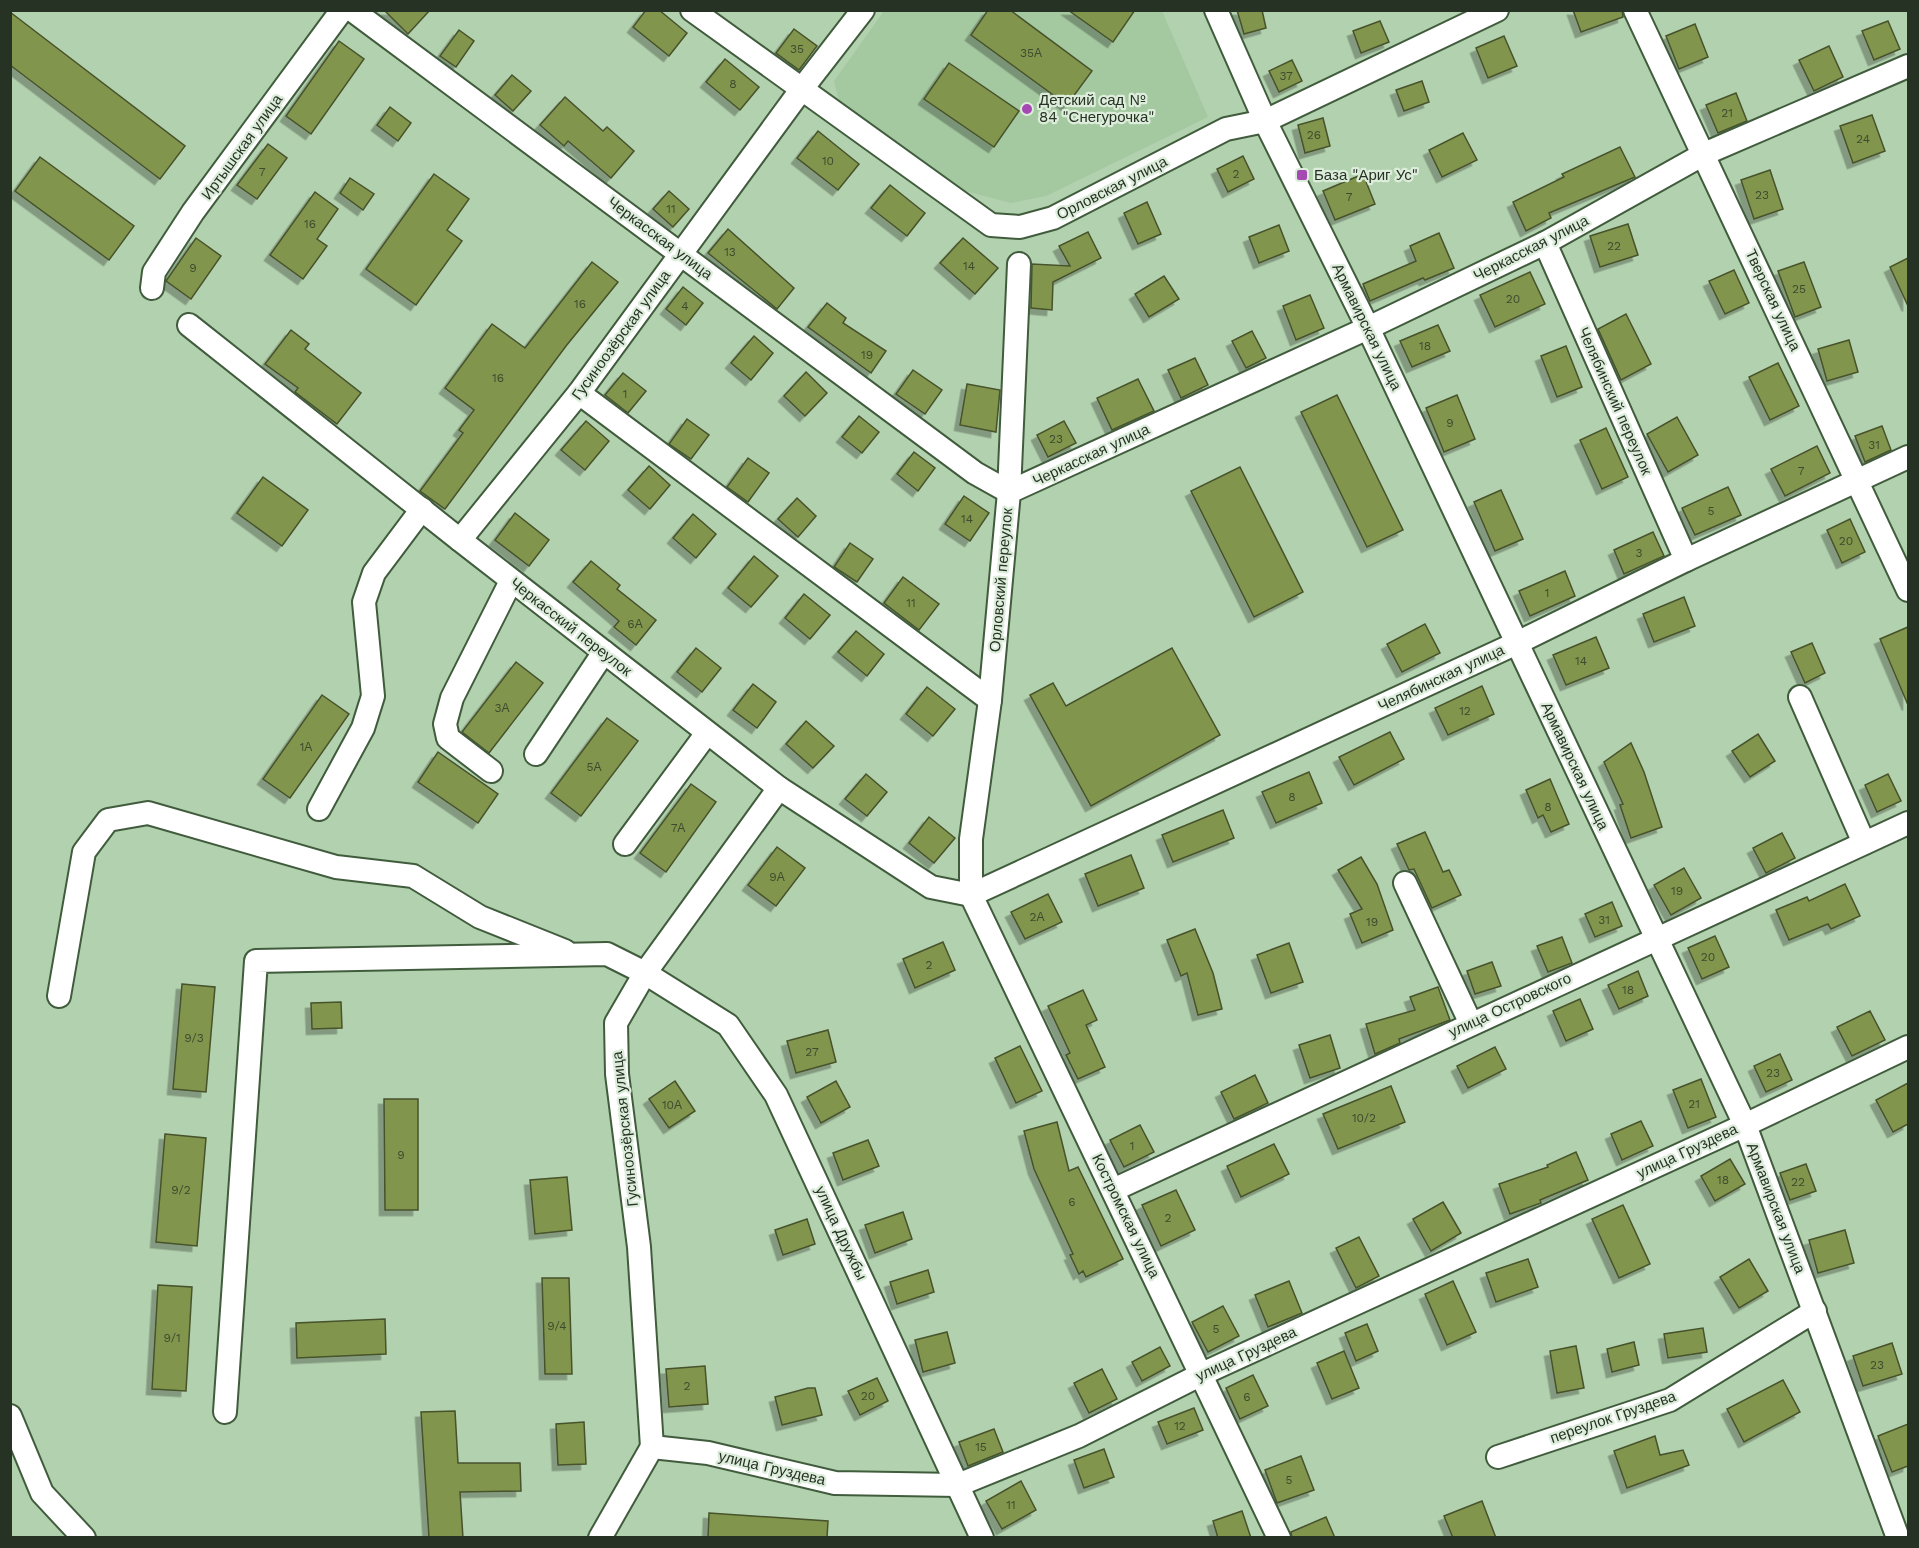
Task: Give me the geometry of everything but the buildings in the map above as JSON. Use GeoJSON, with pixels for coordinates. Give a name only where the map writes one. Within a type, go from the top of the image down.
{"type":"FeatureCollection","features":[{"type":"Feature","properties":{"kind":"street","name":"Иртышская улица"},"geometry":{"type":"LineString","coordinates":[[152,288],[154,272],[193,212],[342,10]]}},
{"type":"Feature","properties":{"kind":"street","name":"Черкасская улица"},"geometry":{"type":"LineString","coordinates":[[352,10],[975,473],[1009,492],[1368,328],[1545,243],[1704,154],[1908,66]]}},
{"type":"Feature","properties":{"kind":"street","name":"Орловская улица"},"geometry":{"type":"LineString","coordinates":[[692,10],[992,225],[1020,227],[1053,218],[1226,129],[1266,121],[1497,10]]}},
{"type":"Feature","properties":{"kind":"street","name":"Гусиноозёрская улица"},"geometry":{"type":"LineString","coordinates":[[460,540],[579,393],[680,253],[863,10]]}},
{"type":"Feature","properties":{"kind":"street","name":"Армавирская улица"},"geometry":{"type":"LineString","coordinates":[[1216,10],[1266,121],[1368,328],[1745,1125],[1898,1538]]}},
{"type":"Feature","properties":{"kind":"street","name":"Тверская улица"},"geometry":{"type":"LineString","coordinates":[[1635,10],[1908,590]]}},
{"type":"Feature","properties":{"kind":"street","name":"Челябинский переулок"},"geometry":{"type":"LineString","coordinates":[[1545,243],[1686,560]]}},
{"type":"Feature","properties":{"kind":"street","name":"Орловский переулок"},"geometry":{"type":"LineString","coordinates":[[971,895],[971,839],[990,700],[1009,492],[1019,264]]}},
{"type":"Feature","properties":{"kind":"street","name":"Черкасский переулок"},"geometry":{"type":"LineString","coordinates":[[189,325],[460,540],[779,788],[931,887],[971,895]]}},
{"type":"Feature","properties":{"kind":"street"},"geometry":{"type":"LineString","coordinates":[[579,393],[990,700]]}},
{"type":"Feature","properties":{"kind":"street","name":"Челябинская улица"},"geometry":{"type":"LineString","coordinates":[[971,895],[1517,643],[1686,560],[1908,458]]}},
{"type":"Feature","properties":{"kind":"street"},"geometry":{"type":"LineString","coordinates":[[319,809],[363,728],[373,696],[364,602],[374,573],[422,509]]}},
{"type":"Feature","properties":{"kind":"street"},"geometry":{"type":"LineString","coordinates":[[490,771],[448,738],[445,724],[452,698],[511,580]]}},
{"type":"Feature","properties":{"kind":"street"},"geometry":{"type":"LineString","coordinates":[[536,754],[604,652]]}},
{"type":"Feature","properties":{"kind":"street"},"geometry":{"type":"LineString","coordinates":[[1800,697],[1864,843]]}},
{"type":"Feature","properties":{"kind":"street"},"geometry":{"type":"LineString","coordinates":[[625,844],[707,733]]}},
{"type":"Feature","properties":{"kind":"street","name":"Гусиноозёрская улица"},"geometry":{"type":"LineString","coordinates":[[652,1447],[639,1247],[617,1074],[616,1023],[645,973],[779,788]]}},
{"type":"Feature","properties":{"kind":"street"},"geometry":{"type":"LineString","coordinates":[[59,996],[84,852],[108,820],[148,813],[336,867],[413,876],[480,917],[574,955]]}},
{"type":"Feature","properties":{"kind":"street","name":"улица Островского"},"geometry":{"type":"LineString","coordinates":[[1113,1190],[1908,823]]}},
{"type":"Feature","properties":{"kind":"street"},"geometry":{"type":"LineString","coordinates":[[1405,883],[1471,1024]]}},
{"type":"Feature","properties":{"kind":"street","name":"Костромская улица"},"geometry":{"type":"LineString","coordinates":[[971,895],[1279,1538]]}},
{"type":"Feature","properties":{"kind":"street","name":"улица Дружбы"},"geometry":{"type":"LineString","coordinates":[[225,1412],[256,962],[607,954],[645,973],[728,1025],[776,1095],[982,1538]]}},
{"type":"Feature","properties":{"kind":"street","name":"улица Груздева"},"geometry":{"type":"LineString","coordinates":[[652,1447],[708,1453],[835,1483],[958,1485],[1079,1436],[1202,1374],[1745,1125],[1908,1047]]}},
{"type":"Feature","properties":{"kind":"street","name":"переулок Груздева"},"geometry":{"type":"LineString","coordinates":[[1498,1457],[1670,1400],[1815,1311]]}},
{"type":"Feature","properties":{"kind":"street"},"geometry":{"type":"LineString","coordinates":[[10,1416],[42,1493],[84,1538]]}},
{"type":"Feature","properties":{"kind":"street"},"geometry":{"type":"LineString","coordinates":[[600,1538],[652,1447]]}},
{"type":"Feature","properties":{"kind":"shaded area","name":"Детский сад № 84 \"Снегурочка\""},"geometry":{"type":"Polygon","coordinates":[[[884,11],[1162,11],[1208,117],[1046,196],[1011,203],[965,191],[839,101],[834,81],[884,11]]]}},
{"type":"Feature","properties":{"kind":"place","name":"Детский сад № 84 \"Снегурочка\""},"geometry":{"type":"Point","coordinates":[1027,109]}},
{"type":"Feature","properties":{"kind":"place","name":"База \"Ариг Ус\""},"geometry":{"type":"Point","coordinates":[1302,175]}}]}
